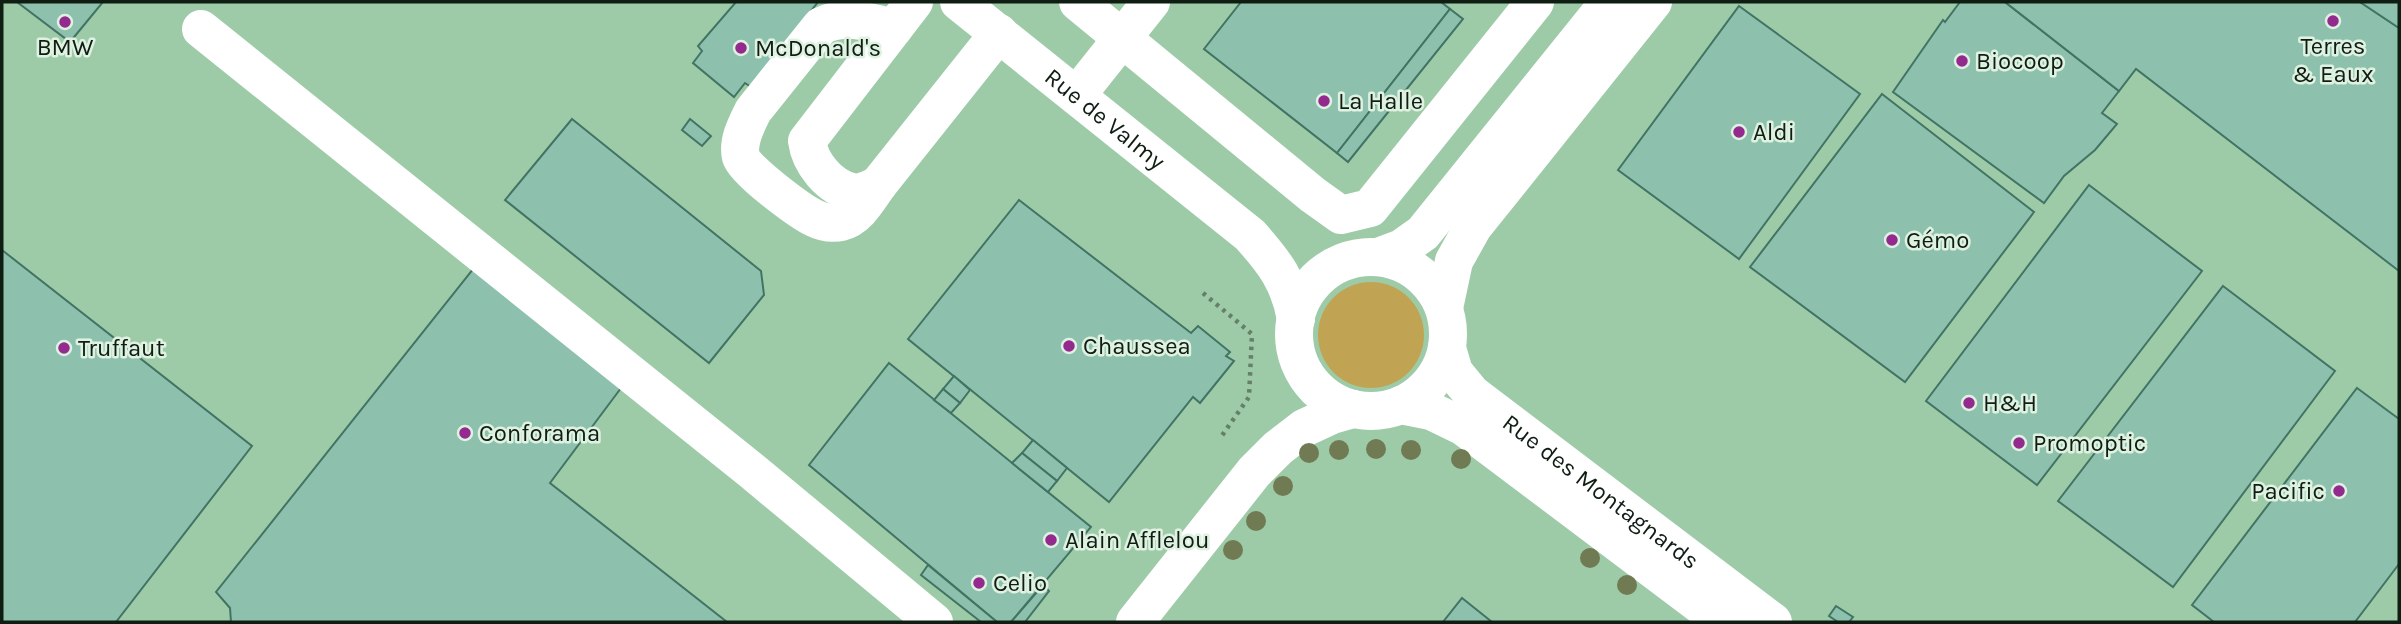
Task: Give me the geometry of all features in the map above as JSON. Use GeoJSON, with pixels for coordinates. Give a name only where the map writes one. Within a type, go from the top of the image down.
{"type":"FeatureCollection","features":[{"type":"Feature","properties":{"kind":"street","name":"Rue de Valmy"},"geometry":{"type":"LineString","coordinates":[[960,2],[1250,235],[1281,273],[1288,286],[1296,319]]}},
{"type":"Feature","properties":{"kind":"street"},"geometry":{"type":"LineString","coordinates":[[1078,2],[1341,215],[1370,208],[1535,2]]}},
{"type":"Feature","properties":{"kind":"street"},"geometry":{"type":"LineString","coordinates":[[1077,96],[1151,2]]}},
{"type":"Feature","properties":{"kind":"street"},"geometry":{"type":"LineString","coordinates":[[1378,257],[1402,248],[1423,233],[1609,2]]}},
{"type":"Feature","properties":{"kind":"street"},"geometry":{"type":"LineString","coordinates":[[1444,308],[1454,261],[1473,227],[1653,2]]}},
{"type":"Feature","properties":{"kind":"street"},"geometry":{"type":"LineString","coordinates":[[904,15],[850,19],[821,26],[753,111],[745,126],[740,149],[744,165],[813,218],[824,222],[843,222],[860,210],[999,33]]}},
{"type":"Feature","properties":{"kind":"street"},"geometry":{"type":"LineString","coordinates":[[878,185],[865,192],[853,193],[840,187],[816,166],[808,154],[807,141],[904,15]]}},
{"type":"Feature","properties":{"kind":"street"},"geometry":{"type":"LineString","coordinates":[[201,29],[752,471],[934,622]]}},
{"type":"Feature","properties":{"kind":"street","name":"Rue de Valmy"},"geometry":{"type":"LineString","coordinates":[[1250,235],[1294,257],[1332,267]]}},
{"type":"Feature","properties":{"kind":"street"},"geometry":{"type":"LineString","coordinates":[[1359,257],[1378,257],[1397,261],[1422,275],[1435,290],[1444,308],[1448,328],[1447,348],[1441,367],[1431,383],[1417,396],[1382,411],[1353,409],[1335,402],[1319,390],[1306,375],[1298,358],[1294,339],[1296,319],[1306,293],[1317,279],[1332,267],[1359,257]]}},
{"type":"Feature","properties":{"kind":"street","name":"Rue des Montagnards"},"geometry":{"type":"LineString","coordinates":[[1447,348],[1454,372],[1461,383],[1479,400],[1773,622]]}},
{"type":"Feature","properties":{"kind":"street"},"geometry":{"type":"LineString","coordinates":[[1254,472],[1293,396],[1298,358]]}},
{"type":"Feature","properties":{"kind":"street","name":"Rue des Montagnards"},"geometry":{"type":"LineString","coordinates":[[1401,405],[1431,411],[1464,427],[1723,622]]}},
{"type":"Feature","properties":{"kind":"street"},"geometry":{"type":"LineString","coordinates":[[1135,622],[1254,472],[1289,438],[1304,428],[1353,409]]}},
{"type":"Feature","properties":{"kind":"street"},"geometry":{"type":"LineString","coordinates":[[1167,583],[1173,622]]}},
{"type":"Feature","properties":{"kind":"path"},"geometry":{"type":"LineString","coordinates":[[1203,293],[1252,334],[1249,397],[1221,437]]}},
{"type":"Feature","properties":{"kind":"shaded area"},"geometry":{"type":"Polygon","coordinates":[[[2,2],[2399,2],[2399,622],[2,622],[2,2]]]}},
{"type":"Feature","properties":{"kind":"shaded area"},"geometry":{"type":"Polygon","coordinates":[[[1371,282],[1391,286],[1408,298],[1420,315],[1424,335],[1420,355],[1408,372],[1391,384],[1371,388],[1351,384],[1334,372],[1322,355],[1318,335],[1322,315],[1334,298],[1351,286],[1371,282]]]}},
{"type":"Feature","properties":{"kind":"building","name":"BMW"},"geometry":{"type":"Polygon","coordinates":[[[17,2],[103,2],[70,42],[17,2]]]}},
{"type":"Feature","properties":{"kind":"building","name":"McDonald's"},"geometry":{"type":"Polygon","coordinates":[[[736,2],[818,2],[751,87],[745,83],[734,97],[693,63],[702,51],[698,46],[736,2]]]}},
{"type":"Feature","properties":{"kind":"building","name":"La Halle"},"geometry":{"type":"Polygon","coordinates":[[[1241,2],[1441,2],[1450,9],[1337,153],[1204,49],[1241,2]]]}},
{"type":"Feature","properties":{"kind":"building"},"geometry":{"type":"Polygon","coordinates":[[[1960,2],[2005,2],[2119,91],[2102,113],[2117,124],[2095,150],[2064,176],[2044,203],[1893,92],[1943,20],[1945,22],[1960,2]]]}},
{"type":"Feature","properties":{"kind":"building"},"geometry":{"type":"Polygon","coordinates":[[[2005,2],[2360,2],[2399,28],[2399,271],[2136,69],[2119,91],[2005,2]]]}},
{"type":"Feature","properties":{"kind":"building"},"geometry":{"type":"Polygon","coordinates":[[[2360,2],[2399,2],[2399,28],[2360,2]]]}},
{"type":"Feature","properties":{"kind":"building","name":"Aldi"},"geometry":{"type":"Polygon","coordinates":[[[1739,6],[1860,94],[1739,259],[1618,170],[1739,6]]]}},
{"type":"Feature","properties":{"kind":"building"},"geometry":{"type":"Polygon","coordinates":[[[1450,9],[1463,19],[1348,162],[1337,153],[1450,9]]]}},
{"type":"Feature","properties":{"kind":"building","name":"Gémo"},"geometry":{"type":"Polygon","coordinates":[[[1882,94],[2034,212],[1905,382],[1750,267],[1882,94]]]}},
{"type":"Feature","properties":{"kind":"building"},"geometry":{"type":"Polygon","coordinates":[[[572,119],[761,271],[764,295],[709,363],[505,200],[572,119]]]}},
{"type":"Feature","properties":{"kind":"building"},"geometry":{"type":"Polygon","coordinates":[[[690,119],[711,136],[702,146],[682,130],[690,119]]]}},
{"type":"Feature","properties":{"kind":"building"},"geometry":{"type":"Polygon","coordinates":[[[2089,185],[2202,271],[2037,485],[1926,401],[2089,185]]]}},
{"type":"Feature","properties":{"kind":"building","name":"Chaussea"},"geometry":{"type":"Polygon","coordinates":[[[1019,200],[1191,333],[1198,326],[1230,352],[1226,356],[1234,361],[1200,403],[1193,397],[1109,502],[908,339],[1019,200]]]}},
{"type":"Feature","properties":{"kind":"building","name":"Truffaut"},"geometry":{"type":"Polygon","coordinates":[[[2,250],[252,446],[116,622],[2,622],[2,250]]]}},
{"type":"Feature","properties":{"kind":"building","name":"Conforama"},"geometry":{"type":"Polygon","coordinates":[[[474,268],[624,384],[550,483],[727,622],[231,622],[230,608],[216,592],[474,268]]]}},
{"type":"Feature","properties":{"kind":"building"},"geometry":{"type":"Polygon","coordinates":[[[2223,286],[2335,371],[2173,587],[2058,501],[2223,286]]]}},
{"type":"Feature","properties":{"kind":"building"},"geometry":{"type":"Polygon","coordinates":[[[889,363],[1091,527],[1011,622],[997,622],[809,465],[889,363]]]}},
{"type":"Feature","properties":{"kind":"building"},"geometry":{"type":"Polygon","coordinates":[[[954,376],[970,390],[960,403],[943,389],[954,376]]]}},
{"type":"Feature","properties":{"kind":"building","name":"Pacific"},"geometry":{"type":"Polygon","coordinates":[[[2357,388],[2399,419],[2399,564],[2355,622],[2214,622],[2192,605],[2357,388]]]}},
{"type":"Feature","properties":{"kind":"building"},"geometry":{"type":"Polygon","coordinates":[[[943,389],[960,403],[951,413],[934,400],[943,389]]]}},
{"type":"Feature","properties":{"kind":"building"},"geometry":{"type":"Polygon","coordinates":[[[1033,440],[1067,468],[1057,481],[1022,453],[1033,440]]]}},
{"type":"Feature","properties":{"kind":"building"},"geometry":{"type":"Polygon","coordinates":[[[1022,453],[1057,481],[1048,492],[1012,463],[1022,453]]]}},
{"type":"Feature","properties":{"kind":"building"},"geometry":{"type":"Polygon","coordinates":[[[928,565],[997,622],[981,622],[921,575],[928,565]]]}},
{"type":"Feature","properties":{"kind":"building"},"geometry":{"type":"Polygon","coordinates":[[[1043,585],[1049,591],[1025,622],[1011,622],[1043,585]]]}},
{"type":"Feature","properties":{"kind":"building"},"geometry":{"type":"Polygon","coordinates":[[[1462,598],[1492,622],[1443,622],[1462,598]]]}},
{"type":"Feature","properties":{"kind":"building"},"geometry":{"type":"Polygon","coordinates":[[[1836,606],[1853,617],[1849,622],[1838,622],[1829,616],[1836,606]]]}},
{"type":"Feature","properties":{"kind":"place","name":"Terres & Eaux"},"geometry":{"type":"Point","coordinates":[2333,21]}},
{"type":"Feature","properties":{"kind":"place","name":"BMW"},"geometry":{"type":"Point","coordinates":[65,22]}},
{"type":"Feature","properties":{"kind":"place","name":"McDonald's"},"geometry":{"type":"Point","coordinates":[741,48]}},
{"type":"Feature","properties":{"kind":"place","name":"Biocoop"},"geometry":{"type":"Point","coordinates":[1962,61]}},
{"type":"Feature","properties":{"kind":"place","name":"La Halle"},"geometry":{"type":"Point","coordinates":[1324,101]}},
{"type":"Feature","properties":{"kind":"place","name":"Aldi"},"geometry":{"type":"Point","coordinates":[1739,132]}},
{"type":"Feature","properties":{"kind":"place","name":"Gémo"},"geometry":{"type":"Point","coordinates":[1892,240]}},
{"type":"Feature","properties":{"kind":"place","name":"Chaussea"},"geometry":{"type":"Point","coordinates":[1069,346]}},
{"type":"Feature","properties":{"kind":"place","name":"Truffaut"},"geometry":{"type":"Point","coordinates":[64,348]}},
{"type":"Feature","properties":{"kind":"place","name":"H&H"},"geometry":{"type":"Point","coordinates":[1969,403]}},
{"type":"Feature","properties":{"kind":"place","name":"Conforama"},"geometry":{"type":"Point","coordinates":[465,433]}},
{"type":"Feature","properties":{"kind":"place","name":"Promoptic"},"geometry":{"type":"Point","coordinates":[2019,443]}},
{"type":"Feature","properties":{"kind":"place","name":"Pacific"},"geometry":{"type":"Point","coordinates":[2339,491]}},
{"type":"Feature","properties":{"kind":"place","name":"Alain Afflelou"},"geometry":{"type":"Point","coordinates":[1051,540]}},
{"type":"Feature","properties":{"kind":"place","name":"Celio"},"geometry":{"type":"Point","coordinates":[979,583]}}]}
